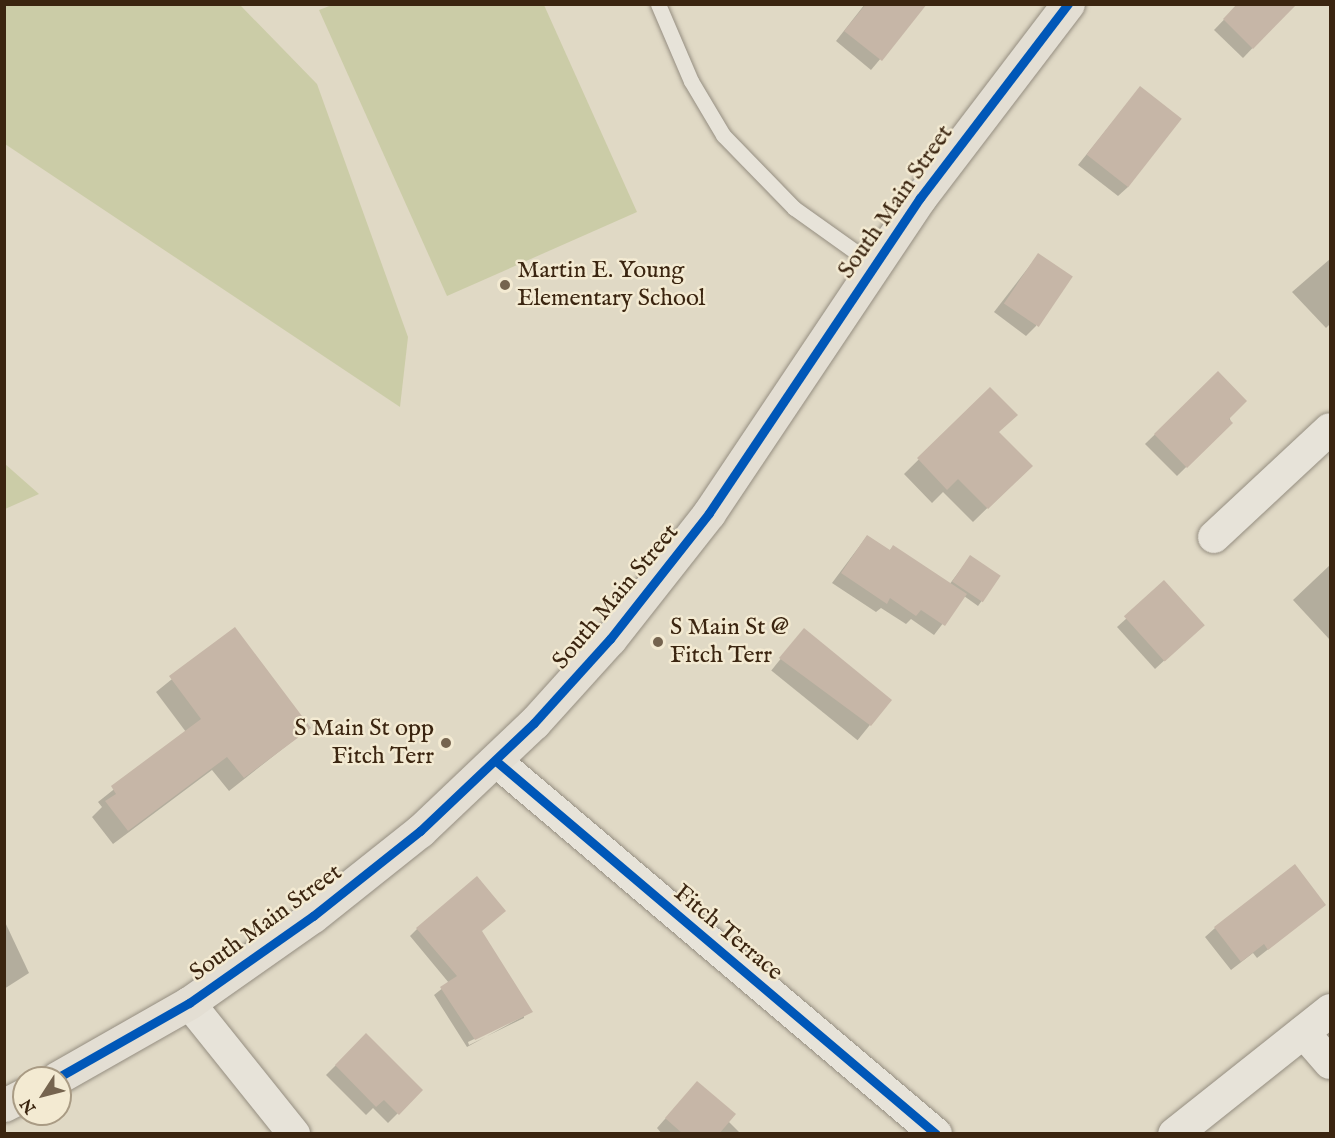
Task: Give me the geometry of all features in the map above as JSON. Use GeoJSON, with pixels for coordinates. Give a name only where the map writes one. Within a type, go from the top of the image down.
{"type":"FeatureCollection","features":[{"type":"Feature","properties":{"kind":"main road","name":"South Main Street"},"geometry":{"type":"LineString","coordinates":[[72,1069],[189,1003],[357,882],[496,761],[610,639],[675,558],[874,265],[1068,4]]}},
{"type":"Feature","properties":{"kind":"street"},"geometry":{"type":"LineString","coordinates":[[1214,537],[1330,429]]}},
{"type":"Feature","properties":{"kind":"street","name":"Fitch Terrace"},"geometry":{"type":"LineString","coordinates":[[496,761],[936,1134]]}},
{"type":"Feature","properties":{"kind":"street"},"geometry":{"type":"LineString","coordinates":[[189,1003],[294,1134]]}},
{"type":"Feature","properties":{"kind":"street"},"geometry":{"type":"LineString","coordinates":[[1174,1134],[1330,1010]]}},
{"type":"Feature","properties":{"kind":"street"},"geometry":{"type":"LineString","coordinates":[[1303,1032],[1330,1063]]}},
{"type":"Feature","properties":{"kind":"lane"},"geometry":{"type":"LineString","coordinates":[[658,4],[691,81],[723,135],[794,208],[874,265]]}},
{"type":"Feature","properties":{"kind":"green space"},"geometry":{"type":"Polygon","coordinates":[[[4,5],[240,5],[317,84],[408,337],[400,407],[5,144],[4,5]]]}},
{"type":"Feature","properties":{"kind":"green space"},"geometry":{"type":"Polygon","coordinates":[[[332,5],[544,5],[637,212],[447,296],[319,10],[332,5]]]}},
{"type":"Feature","properties":{"kind":"green space"},"geometry":{"type":"Polygon","coordinates":[[[5,464],[39,494],[5,509],[5,464]]]}},
{"type":"Feature","properties":{"kind":"building"},"geometry":{"type":"Polygon","coordinates":[[[866,4],[927,4],[882,61],[844,31],[866,4]]]}},
{"type":"Feature","properties":{"kind":"building"},"geometry":{"type":"Polygon","coordinates":[[[1237,4],[1297,4],[1253,49],[1223,19],[1237,4]]]}},
{"type":"Feature","properties":{"kind":"building"},"geometry":{"type":"Polygon","coordinates":[[[1140,86],[1182,119],[1128,187],[1086,155],[1140,86]]]}},
{"type":"Feature","properties":{"kind":"building"},"geometry":{"type":"Polygon","coordinates":[[[1038,253],[1073,276],[1039,327],[1004,304],[1038,253]]]}},
{"type":"Feature","properties":{"kind":"building"},"geometry":{"type":"Polygon","coordinates":[[[1218,371],[1247,401],[1229,419],[1233,423],[1187,468],[1154,434],[1218,371]]]}},
{"type":"Feature","properties":{"kind":"building"},"geometry":{"type":"Polygon","coordinates":[[[990,387],[1018,415],[999,432],[1033,466],[988,509],[958,479],[947,490],[917,458],[990,387]]]}},
{"type":"Feature","properties":{"kind":"building"},"geometry":{"type":"Polygon","coordinates":[[[867,535],[890,550],[893,545],[967,594],[945,626],[921,610],[916,616],[890,598],[887,604],[841,573],[867,535]]]}},
{"type":"Feature","properties":{"kind":"building"},"geometry":{"type":"Polygon","coordinates":[[[970,555],[1001,576],[983,602],[952,582],[970,555]]]}},
{"type":"Feature","properties":{"kind":"building"},"geometry":{"type":"Polygon","coordinates":[[[1164,580],[1205,625],[1165,661],[1124,616],[1164,580]]]}},
{"type":"Feature","properties":{"kind":"building"},"geometry":{"type":"Polygon","coordinates":[[[235,627],[311,728],[244,778],[227,757],[128,831],[105,801],[116,794],[111,786],[201,719],[169,676],[235,627]]]}},
{"type":"Feature","properties":{"kind":"building"},"geometry":{"type":"Polygon","coordinates":[[[804,628],[892,700],[871,726],[779,658],[804,628]]]}},
{"type":"Feature","properties":{"kind":"building"},"geometry":{"type":"Polygon","coordinates":[[[1295,864],[1326,905],[1268,950],[1264,944],[1241,962],[1214,927],[1295,864]]]}},
{"type":"Feature","properties":{"kind":"building"},"geometry":{"type":"Polygon","coordinates":[[[477,876],[506,911],[482,931],[533,1012],[475,1040],[440,987],[457,976],[416,928],[477,876]]]}},
{"type":"Feature","properties":{"kind":"building"},"geometry":{"type":"Polygon","coordinates":[[[366,1033],[423,1090],[399,1115],[384,1100],[376,1107],[335,1065],[366,1033]]]}},
{"type":"Feature","properties":{"kind":"building"},"geometry":{"type":"Polygon","coordinates":[[[697,1081],[736,1114],[719,1134],[683,1134],[665,1118],[697,1081]]]}},
{"type":"Feature","properties":{"kind":"cycle path"},"geometry":{"type":"LineString","coordinates":[[72,1069],[189,1003],[313,916],[420,831],[534,723],[610,639],[709,513],[920,198],[1068,4]]}},
{"type":"Feature","properties":{"kind":"cycle path"},"geometry":{"type":"LineString","coordinates":[[496,761],[936,1134]]}},
{"type":"Feature","properties":{"kind":"place","name":"Martin E. Young Elementary School"},"geometry":{"type":"Point","coordinates":[505,285]}},
{"type":"Feature","properties":{"kind":"place","name":"S Main St @ Fitch Terr"},"geometry":{"type":"Point","coordinates":[658,642]}},
{"type":"Feature","properties":{"kind":"place","name":"S Main St opp Fitch Terr"},"geometry":{"type":"Point","coordinates":[446,743]}}]}
